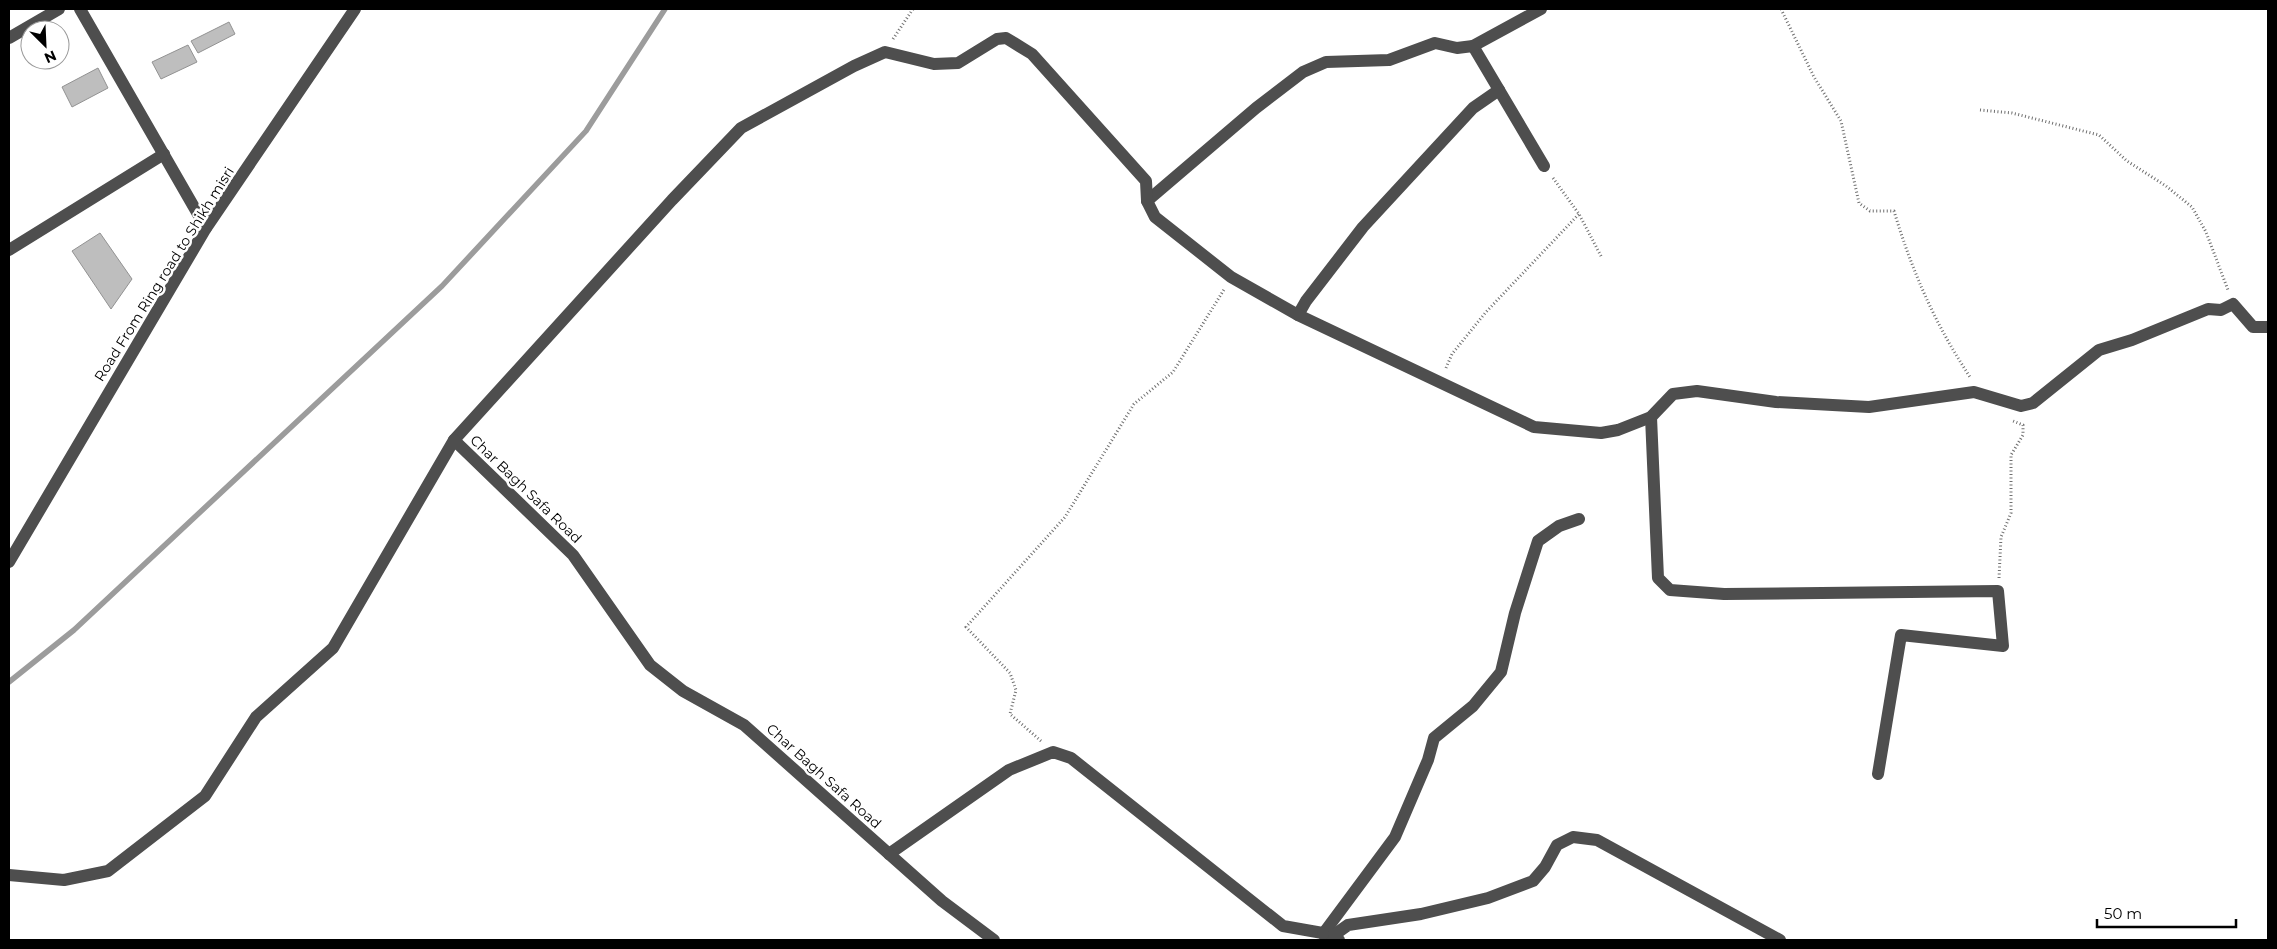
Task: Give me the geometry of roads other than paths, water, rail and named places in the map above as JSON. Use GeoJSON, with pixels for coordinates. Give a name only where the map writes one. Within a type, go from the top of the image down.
{"type":"FeatureCollection","features":[{"type":"Feature","properties":{"kind":"street"},"geometry":{"type":"LineString","coordinates":[[9,38],[59,9]]}},
{"type":"Feature","properties":{"kind":"street"},"geometry":{"type":"LineString","coordinates":[[80,9],[206,228]]}},
{"type":"Feature","properties":{"kind":"street","name":"Road From Ring road to Shikh misri"},"geometry":{"type":"LineString","coordinates":[[9,562],[206,228],[355,9]]}},
{"type":"Feature","properties":{"kind":"street"},"geometry":{"type":"LineString","coordinates":[[1147,200],[1256,108],[1303,72],[1326,62],[1389,60],[1435,43],[1457,48],[1473,46],[1541,9]]}},
{"type":"Feature","properties":{"kind":"street"},"geometry":{"type":"LineString","coordinates":[[454,440],[672,200],[741,128],[854,66],[885,52],[934,64],[958,63],[997,39],[1006,38],[1032,54],[1146,181],[1147,200],[1155,217],[1232,277],[1298,315],[1534,426],[1601,433],[1618,430],[1651,417],[1673,394],[1697,391],[1776,402],[1869,407],[1974,392],[2021,406],[2033,403],[2099,350],[2132,340],[2208,309],[2221,310],[2233,304],[2253,327],[2268,327]]}},
{"type":"Feature","properties":{"kind":"street"},"geometry":{"type":"LineString","coordinates":[[1473,46],[1544,166]]}},
{"type":"Feature","properties":{"kind":"street"},"geometry":{"type":"LineString","coordinates":[[1298,315],[1306,301],[1363,227],[1473,108],[1499,90]]}},
{"type":"Feature","properties":{"kind":"street"},"geometry":{"type":"LineString","coordinates":[[9,250],[164,154]]}},
{"type":"Feature","properties":{"kind":"street"},"geometry":{"type":"LineString","coordinates":[[1651,417],[1658,578],[1670,590],[1724,594],[1998,591],[2003,646],[1901,635],[1878,774]]}},
{"type":"Feature","properties":{"kind":"street","name":"Char Bagh Safa Road"},"geometry":{"type":"LineString","coordinates":[[9,875],[64,880],[108,871],[205,796],[256,718],[333,648],[454,440],[573,555],[650,665],[683,691],[744,725],[942,901],[994,940]]}},
{"type":"Feature","properties":{"kind":"street"},"geometry":{"type":"LineString","coordinates":[[1332,936],[1395,837],[1428,760],[1434,738],[1473,706],[1501,672],[1515,613],[1538,541],[1559,526],[1579,519]]}},
{"type":"Feature","properties":{"kind":"street"},"geometry":{"type":"LineString","coordinates":[[889,854],[1009,770],[1053,752],[1070,758],[1283,926],[1332,936],[1348,925],[1421,914],[1488,898],[1533,881],[1545,867],[1557,845],[1573,837],[1597,840],[1780,940]]}},
{"type":"Feature","properties":{"kind":"waterway"},"geometry":{"type":"LineString","coordinates":[[9,682],[74,630],[442,286],[586,131],[665,9]]}}]}
